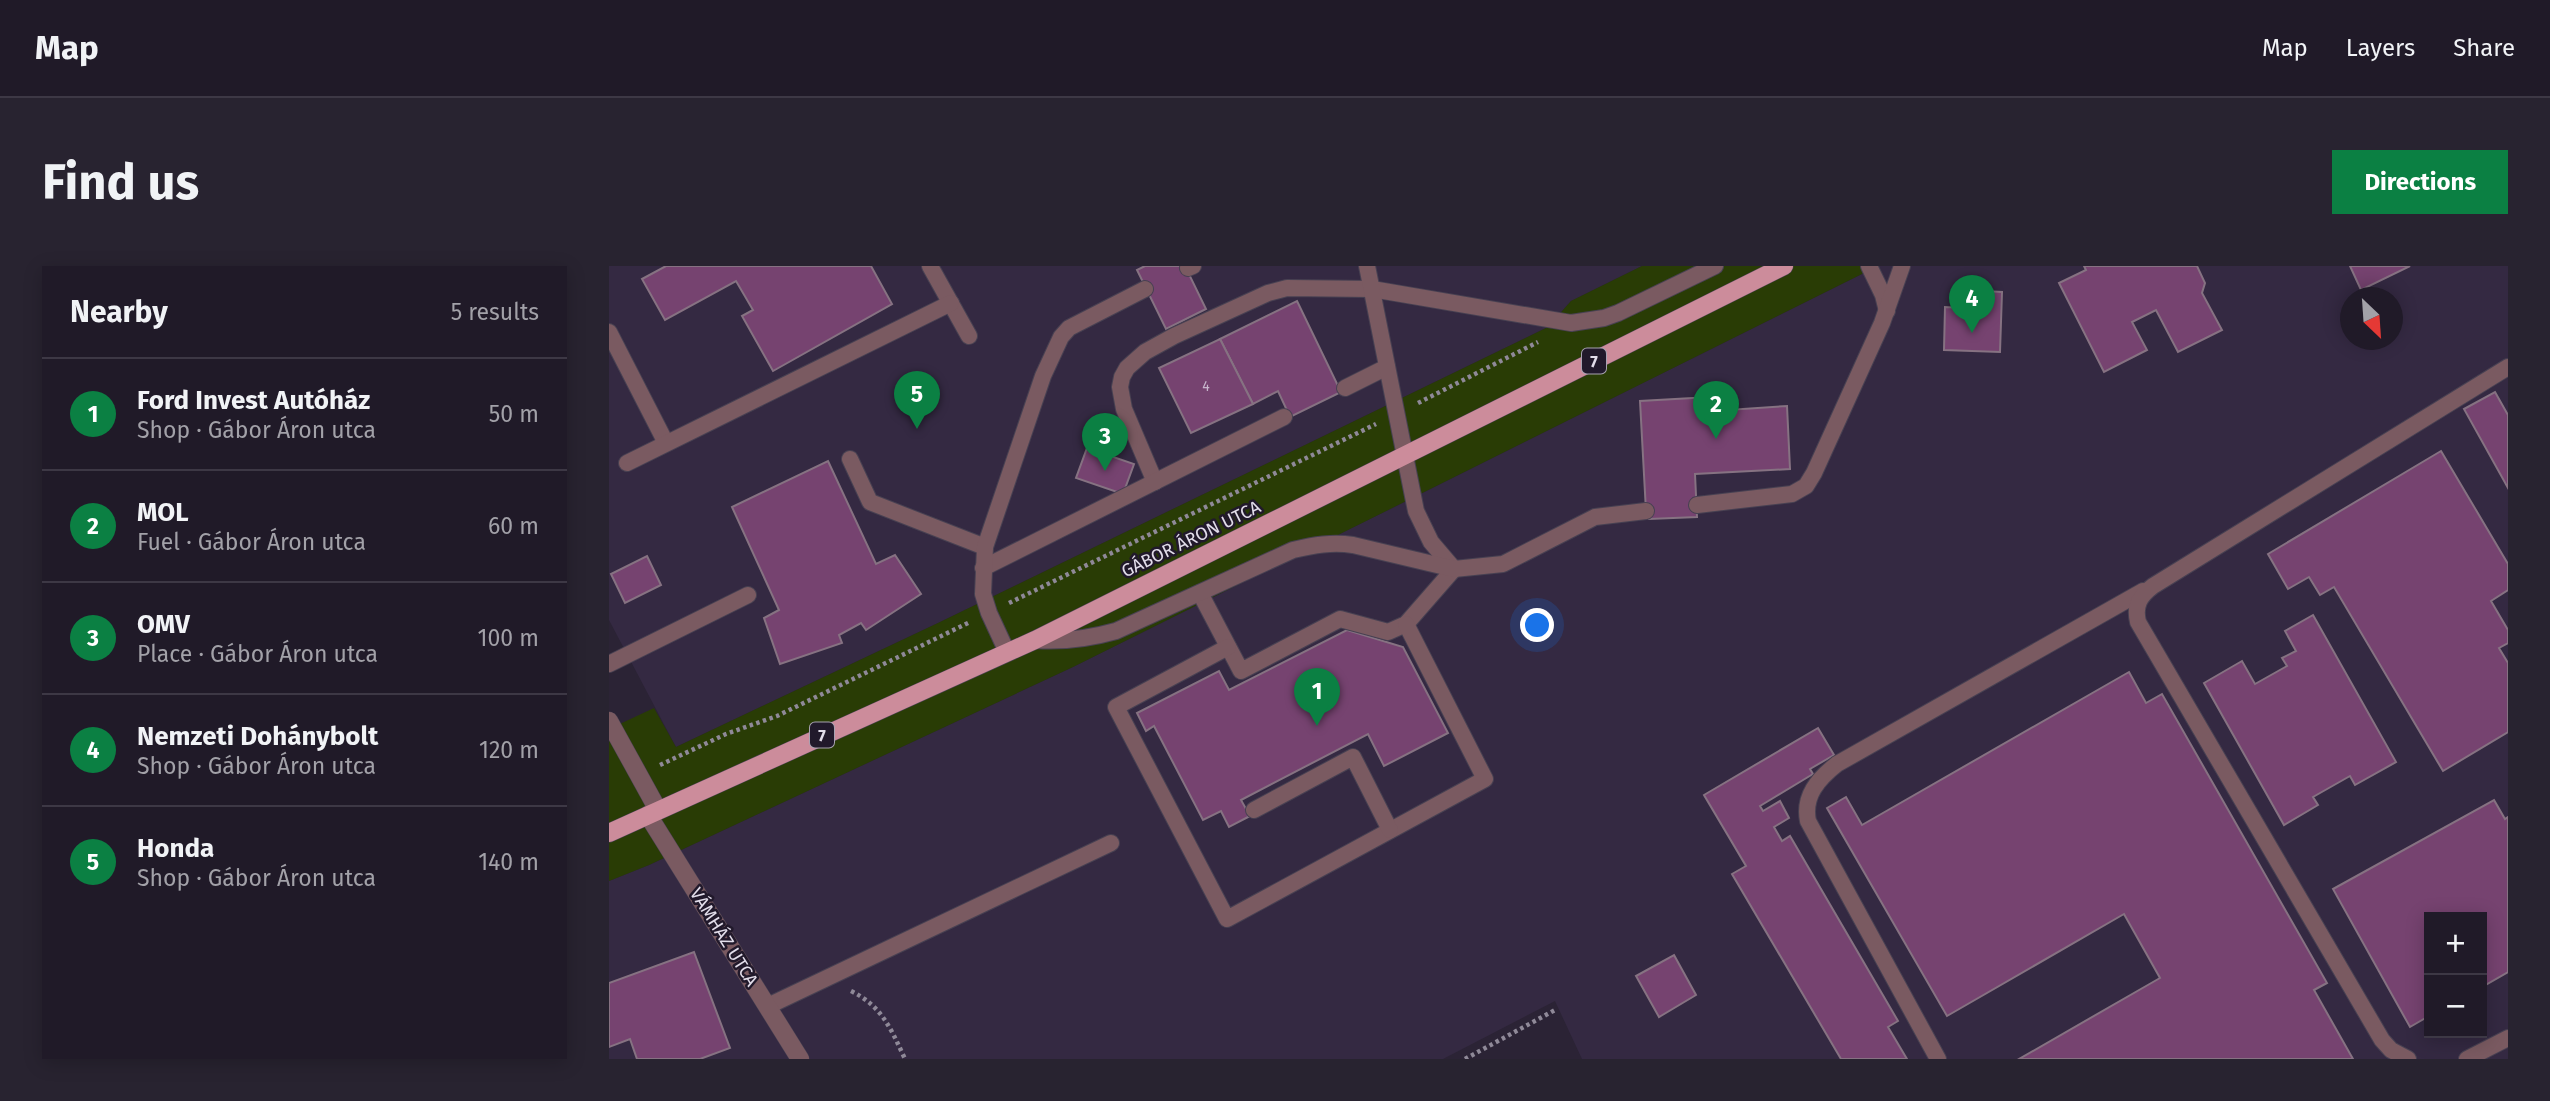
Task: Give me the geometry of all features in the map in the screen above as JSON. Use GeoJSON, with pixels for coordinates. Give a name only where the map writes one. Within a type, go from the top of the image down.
{"type":"FeatureCollection","features":[{"type":"Feature","properties":{"kind":"main road","name":"GÁBOR ÁRON UTCA"},"geometry":{"type":"LineString","coordinates":[[609,833],[1035,640],[1784,266]]}},
{"type":"Feature","properties":{"kind":"street","name":"VÁMHÁZ UTCA"},"geometry":{"type":"LineString","coordinates":[[609,721],[639,775],[653,813],[800,1059]]}},
{"type":"Feature","properties":{"kind":"lane"},"geometry":{"type":"LineString","coordinates":[[930,266],[969,336]]}},
{"type":"Feature","properties":{"kind":"lane"},"geometry":{"type":"LineString","coordinates":[[1367,266],[1416,511],[1431,542],[1454,569]]}},
{"type":"Feature","properties":{"kind":"lane"},"geometry":{"type":"LineString","coordinates":[[1155,482],[1121,400],[1122,377],[1145,352],[1268,293],[1287,288],[1372,289],[1571,323],[1611,316],[1715,266]]}},
{"type":"Feature","properties":{"kind":"lane"},"geometry":{"type":"LineString","coordinates":[[1869,266],[1883,295],[1887,311]]}},
{"type":"Feature","properties":{"kind":"lane"},"geometry":{"type":"LineString","coordinates":[[1697,505],[1792,494],[1806,486],[1887,311],[1902,266]]}},
{"type":"Feature","properties":{"kind":"lane"},"geometry":{"type":"LineString","coordinates":[[1006,652],[983,594],[985,547],[1043,376],[1061,337],[1069,328],[1145,289]]}},
{"type":"Feature","properties":{"kind":"lane"},"geometry":{"type":"LineString","coordinates":[[627,463],[951,303]]}},
{"type":"Feature","properties":{"kind":"lane"},"geometry":{"type":"LineString","coordinates":[[609,332],[666,443]]}},
{"type":"Feature","properties":{"kind":"lane"},"geometry":{"type":"LineString","coordinates":[[1345,388],[1387,367]]}},
{"type":"Feature","properties":{"kind":"lane"},"geometry":{"type":"LineString","coordinates":[[1938,1059],[1808,821],[1810,793],[1827,772],[2153,586],[2502,370]]}},
{"type":"Feature","properties":{"kind":"lane"},"geometry":{"type":"LineString","coordinates":[[983,568],[1285,416]]}},
{"type":"Feature","properties":{"kind":"lane"},"geometry":{"type":"LineString","coordinates":[[850,459],[870,502],[985,547]]}},
{"type":"Feature","properties":{"kind":"lane"},"geometry":{"type":"LineString","coordinates":[[1035,640],[1059,642],[1088,639],[1136,623],[1293,550],[1326,544],[1353,545],[1454,569],[1503,564],[1595,517],[1646,511]]}},
{"type":"Feature","properties":{"kind":"lane"},"geometry":{"type":"LineString","coordinates":[[1200,593],[1241,671],[1341,620],[1388,632],[1406,624],[1454,569]]}},
{"type":"Feature","properties":{"kind":"lane"},"geometry":{"type":"LineString","coordinates":[[2153,586],[2137,602],[2135,611],[2138,622],[2382,1040],[2391,1050],[2408,1059]]}},
{"type":"Feature","properties":{"kind":"lane"},"geometry":{"type":"LineString","coordinates":[[609,664],[748,595]]}},
{"type":"Feature","properties":{"kind":"lane"},"geometry":{"type":"LineString","coordinates":[[1228,647],[1116,707],[1227,919],[1485,779],[1406,624]]}},
{"type":"Feature","properties":{"kind":"lane"},"geometry":{"type":"LineString","coordinates":[[1254,810],[1353,757],[1390,830]]}},
{"type":"Feature","properties":{"kind":"lane"},"geometry":{"type":"LineString","coordinates":[[768,1006],[1111,843]]}},
{"type":"Feature","properties":{"kind":"lane"},"geometry":{"type":"LineString","coordinates":[[2467,1059],[2508,1038]]}},
{"type":"Feature","properties":{"kind":"path"},"geometry":{"type":"LineString","coordinates":[[639,775],[726,734],[777,716],[1397,414],[1571,323]]}},
{"type":"Feature","properties":{"kind":"path"},"geometry":{"type":"LineString","coordinates":[[824,978],[866,998],[888,1022],[905,1059]]}},
{"type":"Feature","properties":{"kind":"path"},"geometry":{"type":"LineString","coordinates":[[1465,1059],[1555,1010]]}},
{"type":"Feature","properties":{"kind":"shaded area"},"geometry":{"type":"Polygon","coordinates":[[[609,266],[1642,266],[1571,301],[1548,327],[676,747],[609,620],[609,266]]]}},
{"type":"Feature","properties":{"kind":"shaded area"},"geometry":{"type":"Polygon","coordinates":[[[1878,266],[2508,266],[2508,1059],[1582,1059],[1555,1001],[1443,1059],[609,1059],[609,881],[649,865],[1073,667],[1878,266]]]}},
{"type":"Feature","properties":{"kind":"green space"},"geometry":{"type":"Polygon","coordinates":[[[1642,266],[1878,266],[1073,667],[649,865],[609,881],[609,729],[654,708],[676,747],[1548,327],[1571,301],[1642,266]]]}},
{"type":"Feature","properties":{"kind":"building"},"geometry":{"type":"Polygon","coordinates":[[[666,266],[871,266],[892,304],[773,371],[742,316],[753,310],[736,281],[665,320],[642,279],[666,266]]]}},
{"type":"Feature","properties":{"kind":"building"},"geometry":{"type":"Polygon","coordinates":[[[1145,266],[1185,266],[1206,309],[1166,329],[1137,270],[1145,266]]]}},
{"type":"Feature","properties":{"kind":"building"},"geometry":{"type":"Polygon","coordinates":[[[2084,266],[2197,266],[2205,283],[2202,293],[2222,330],[2178,352],[2156,310],[2132,322],[2147,350],[2104,372],[2059,283],[2086,270],[2084,266]]]}},
{"type":"Feature","properties":{"kind":"building"},"geometry":{"type":"Polygon","coordinates":[[[2350,266],[2410,266],[2367,287],[2360,287],[2350,266]]]}},
{"type":"Feature","properties":{"kind":"building"},"geometry":{"type":"Polygon","coordinates":[[[1963,290],[2002,292],[2000,352],[1944,350],[1945,307],[1963,308],[1963,290]]]}},
{"type":"Feature","properties":{"kind":"building"},"geometry":{"type":"Polygon","coordinates":[[[1297,301],[1341,392],[1290,417],[1278,391],[1253,404],[1220,339],[1297,301]]]}},
{"type":"Feature","properties":{"kind":"building"},"geometry":{"type":"Polygon","coordinates":[[[1220,339],[1253,404],[1191,433],[1159,368],[1220,339]]]}},
{"type":"Feature","properties":{"kind":"building"},"geometry":{"type":"Polygon","coordinates":[[[2495,392],[2508,415],[2508,488],[2464,409],[2495,392]]]}},
{"type":"Feature","properties":{"kind":"building"},"geometry":{"type":"Polygon","coordinates":[[[1728,396],[1728,410],[1787,406],[1790,469],[1695,474],[1697,517],[1649,519],[1646,511],[1640,401],[1728,396]]]}},
{"type":"Feature","properties":{"kind":"building"},"geometry":{"type":"Polygon","coordinates":[[[1087,448],[1134,464],[1123,494],[1076,478],[1087,448]]]}},
{"type":"Feature","properties":{"kind":"building"},"geometry":{"type":"Polygon","coordinates":[[[2441,451],[2508,564],[2508,590],[2491,601],[2508,630],[2508,643],[2499,648],[2508,663],[2508,732],[2443,771],[2334,587],[2320,595],[2309,577],[2288,589],[2268,554],[2441,451]]]}},
{"type":"Feature","properties":{"kind":"building"},"geometry":{"type":"Polygon","coordinates":[[[828,461],[876,564],[895,555],[921,594],[866,630],[861,623],[839,635],[842,643],[780,664],[764,618],[779,610],[732,507],[828,461]]]}},
{"type":"Feature","properties":{"kind":"building"},"geometry":{"type":"Polygon","coordinates":[[[647,556],[661,585],[625,603],[611,574],[647,556]]]}},
{"type":"Feature","properties":{"kind":"building"},"geometry":{"type":"Polygon","coordinates":[[[2313,615],[2396,762],[2355,785],[2350,776],[2313,797],[2318,805],[2284,825],[2204,683],[2242,661],[2255,684],[2287,666],[2282,658],[2296,651],[2285,631],[2313,615]]]}},
{"type":"Feature","properties":{"kind":"building"},"geometry":{"type":"Polygon","coordinates":[[[1347,630],[1403,647],[1448,733],[1384,766],[1368,734],[1241,800],[1250,816],[1229,827],[1221,811],[1203,820],[1154,726],[1146,731],[1137,713],[1219,671],[1229,690],[1347,630]]]}},
{"type":"Feature","properties":{"kind":"building"},"geometry":{"type":"Polygon","coordinates":[[[2129,672],[2146,703],[2162,694],[2327,983],[2314,990],[2353,1059],[2019,1059],[2160,978],[2124,914],[1947,1016],[1827,808],[1846,797],[1862,825],[2129,672]]]}},
{"type":"Feature","properties":{"kind":"building"},"geometry":{"type":"Polygon","coordinates":[[[1818,728],[1834,755],[1810,769],[1813,774],[1760,806],[1763,811],[1780,801],[1789,818],[1774,827],[1782,841],[1790,836],[1898,1021],[1888,1027],[1907,1059],[1841,1059],[1732,874],[1746,866],[1704,795],[1818,728]]]}},
{"type":"Feature","properties":{"kind":"building"},"geometry":{"type":"Polygon","coordinates":[[[2494,800],[2505,819],[2508,817],[2508,972],[2487,984],[2487,912],[2424,912],[2424,1019],[2410,1027],[2333,889],[2494,800]]]}},
{"type":"Feature","properties":{"kind":"building"},"geometry":{"type":"Polygon","coordinates":[[[694,952],[730,1048],[700,1059],[637,1059],[630,1039],[609,1047],[609,983],[694,952]]]}},
{"type":"Feature","properties":{"kind":"building"},"geometry":{"type":"Polygon","coordinates":[[[1674,955],[1696,995],[1659,1017],[1636,976],[1674,955]]]}},
{"type":"Feature","properties":{"kind":"place","name":"Nemzeti Dohánybolt"},"geometry":{"type":"Point","coordinates":[1972,333]}},
{"type":"Feature","properties":{"kind":"place","name":"Honda"},"geometry":{"type":"Point","coordinates":[917,429]}},
{"type":"Feature","properties":{"kind":"place","name":"MOL"},"geometry":{"type":"Point","coordinates":[1716,439]}},
{"type":"Feature","properties":{"kind":"place","name":"OMV"},"geometry":{"type":"Point","coordinates":[1105,471]}},
{"type":"Feature","properties":{"kind":"place","name":"Ford Invest Autóház"},"geometry":{"type":"Point","coordinates":[1317,726]}}]}
